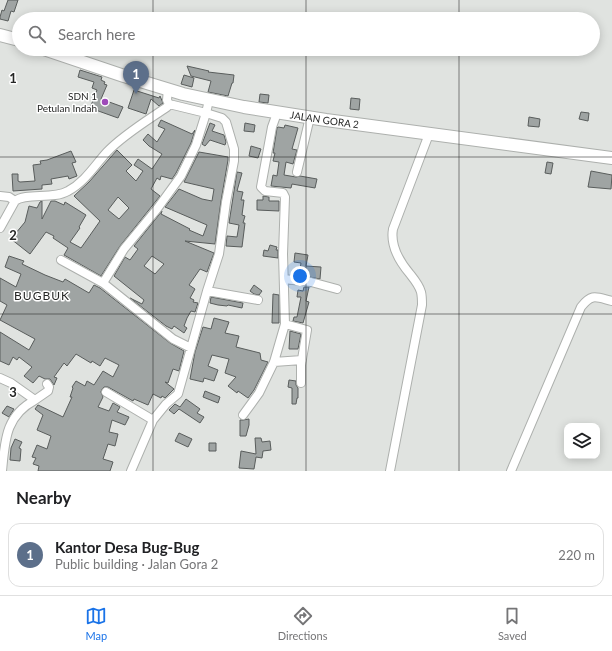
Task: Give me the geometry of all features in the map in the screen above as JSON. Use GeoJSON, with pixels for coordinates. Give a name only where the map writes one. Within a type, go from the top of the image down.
{"type":"FeatureCollection","features":[{"type":"Feature","properties":{"kind":"street"},"geometry":{"type":"LineString","coordinates":[[0,35],[12,38]]}},
{"type":"Feature","properties":{"kind":"street","name":"JALAN GORA 2"},"geometry":{"type":"LineString","coordinates":[[65,56],[168,89],[209,100],[277,113],[612,158]]}},
{"type":"Feature","properties":{"kind":"street"},"geometry":{"type":"LineString","coordinates":[[168,89],[167,100],[169,104]]}},
{"type":"Feature","properties":{"kind":"street"},"geometry":{"type":"LineString","coordinates":[[103,282],[124,249],[157,209],[181,176],[196,145],[209,100]]}},
{"type":"Feature","properties":{"kind":"street"},"geometry":{"type":"LineString","coordinates":[[131,471],[153,420],[166,404],[178,394],[219,254],[234,154],[230,131],[226,122],[222,118],[169,104]]}},
{"type":"Feature","properties":{"kind":"street"},"geometry":{"type":"LineString","coordinates":[[0,228],[15,201],[24,198],[59,195],[73,189],[91,172],[113,147],[167,108],[169,104]]}},
{"type":"Feature","properties":{"kind":"street"},"geometry":{"type":"LineString","coordinates":[[243,415],[259,393],[274,362],[285,324],[283,305],[285,195],[283,193],[265,191],[261,187],[272,126],[277,113]]}},
{"type":"Feature","properties":{"kind":"street"},"geometry":{"type":"LineString","coordinates":[[297,172],[310,118]]}},
{"type":"Feature","properties":{"kind":"street"},"geometry":{"type":"LineString","coordinates":[[390,471],[422,305],[421,293],[418,286],[402,265],[392,236],[393,229],[429,134]]}},
{"type":"Feature","properties":{"kind":"street"},"geometry":{"type":"LineString","coordinates":[[0,196],[9,197],[15,201]]}},
{"type":"Feature","properties":{"kind":"street"},"geometry":{"type":"LineString","coordinates":[[61,260],[103,282],[173,339],[191,348]]}},
{"type":"Feature","properties":{"kind":"street"},"geometry":{"type":"LineString","coordinates":[[284,279],[311,282],[337,289]]}},
{"type":"Feature","properties":{"kind":"street"},"geometry":{"type":"LineString","coordinates":[[207,291],[258,300]]}},
{"type":"Feature","properties":{"kind":"street"},"geometry":{"type":"LineString","coordinates":[[511,471],[581,308],[587,300],[592,297],[612,301]]}},
{"type":"Feature","properties":{"kind":"street"},"geometry":{"type":"LineString","coordinates":[[285,324],[307,329],[300,373],[301,383]]}},
{"type":"Feature","properties":{"kind":"street"},"geometry":{"type":"LineString","coordinates":[[274,362],[302,360]]}},
{"type":"Feature","properties":{"kind":"street"},"geometry":{"type":"LineString","coordinates":[[0,378],[11,383],[34,400]]}},
{"type":"Feature","properties":{"kind":"street"},"geometry":{"type":"LineString","coordinates":[[2,471],[4,450],[12,422],[20,409],[48,391],[49,387],[47,384]]}},
{"type":"Feature","properties":{"kind":"street"},"geometry":{"type":"LineString","coordinates":[[106,392],[153,420]]}},
{"type":"Feature","properties":{"kind":"building"},"geometry":{"type":"Polygon","coordinates":[[[8,0],[18,0],[14,12],[11,11],[8,21],[0,19],[0,17],[8,0]]]}},
{"type":"Feature","properties":{"kind":"building"},"geometry":{"type":"Polygon","coordinates":[[[187,66],[209,71],[208,72],[234,75],[233,83],[228,96],[208,92],[211,81],[191,76],[187,66]]]}},
{"type":"Feature","properties":{"kind":"building"},"geometry":{"type":"Polygon","coordinates":[[[80,70],[102,77],[101,80],[107,85],[101,99],[123,107],[118,118],[90,108],[97,90],[92,88],[94,82],[78,77],[80,70]]]}},
{"type":"Feature","properties":{"kind":"building"},"geometry":{"type":"Polygon","coordinates":[[[184,75],[194,78],[192,87],[181,84],[184,75]]]}},
{"type":"Feature","properties":{"kind":"building"},"geometry":{"type":"Polygon","coordinates":[[[134,90],[159,98],[160,96],[163,103],[159,106],[151,99],[146,114],[128,108],[134,90]]]}},
{"type":"Feature","properties":{"kind":"building"},"geometry":{"type":"Polygon","coordinates":[[[260,94],[269,95],[268,103],[259,102],[260,94]]]}},
{"type":"Feature","properties":{"kind":"building"},"geometry":{"type":"Polygon","coordinates":[[[351,98],[360,99],[359,110],[350,109],[351,98]]]}},
{"type":"Feature","properties":{"kind":"building"},"geometry":{"type":"Polygon","coordinates":[[[581,112],[589,113],[588,121],[579,119],[581,112]]]}},
{"type":"Feature","properties":{"kind":"building"},"geometry":{"type":"Polygon","coordinates":[[[529,117],[540,119],[539,127],[528,126],[529,117]]]}},
{"type":"Feature","properties":{"kind":"building"},"geometry":{"type":"Polygon","coordinates":[[[161,120],[192,134],[195,130],[191,143],[176,173],[172,179],[161,176],[160,180],[157,178],[151,189],[160,196],[120,246],[101,276],[64,255],[68,248],[53,238],[54,236],[46,232],[30,254],[11,239],[25,222],[29,206],[37,208],[42,201],[42,219],[51,201],[64,205],[65,202],[86,215],[79,227],[80,228],[70,242],[81,248],[100,221],[74,196],[89,182],[117,150],[132,165],[126,171],[136,181],[143,171],[134,165],[138,159],[152,169],[162,154],[149,146],[143,140],[148,134],[157,142],[165,129],[158,126],[161,120]],[[118,197],[108,210],[119,219],[129,208],[118,197]]]}},
{"type":"Feature","properties":{"kind":"building"},"geometry":{"type":"Polygon","coordinates":[[[210,123],[215,125],[212,131],[224,135],[226,142],[225,145],[210,140],[205,146],[202,144],[210,123]]]}},
{"type":"Feature","properties":{"kind":"building"},"geometry":{"type":"Polygon","coordinates":[[[245,123],[255,125],[254,132],[244,131],[245,123]]]}},
{"type":"Feature","properties":{"kind":"building"},"geometry":{"type":"Polygon","coordinates":[[[285,125],[298,128],[292,149],[297,150],[293,164],[286,162],[284,175],[317,179],[315,188],[292,184],[291,188],[271,186],[273,175],[277,176],[279,162],[273,161],[277,128],[284,128],[285,125]]]}},
{"type":"Feature","properties":{"kind":"building"},"geometry":{"type":"Polygon","coordinates":[[[251,146],[261,149],[258,158],[249,156],[251,146]]]}},
{"type":"Feature","properties":{"kind":"building"},"geometry":{"type":"Polygon","coordinates":[[[71,151],[76,162],[72,163],[77,176],[69,179],[68,176],[51,179],[52,184],[42,185],[42,189],[13,191],[12,174],[18,174],[18,181],[20,182],[35,181],[33,165],[41,164],[40,161],[71,151]]]}},
{"type":"Feature","properties":{"kind":"building"},"geometry":{"type":"Polygon","coordinates":[[[199,152],[228,157],[215,244],[185,241],[214,253],[207,272],[200,269],[189,285],[195,289],[190,298],[194,300],[193,302],[198,303],[195,312],[191,311],[187,318],[184,326],[187,328],[184,333],[174,326],[172,329],[166,326],[130,298],[142,304],[144,300],[114,276],[125,257],[130,260],[138,249],[134,246],[162,211],[161,214],[203,236],[207,225],[165,207],[179,189],[202,199],[212,201],[214,189],[184,182],[199,152]],[[152,256],[144,266],[155,274],[164,264],[152,256]]]}},
{"type":"Feature","properties":{"kind":"building"},"geometry":{"type":"Polygon","coordinates":[[[547,162],[553,163],[551,174],[545,173],[547,162]]]}},
{"type":"Feature","properties":{"kind":"building"},"geometry":{"type":"Polygon","coordinates":[[[591,171],[612,175],[611,189],[588,187],[591,171]]]}},
{"type":"Feature","properties":{"kind":"building"},"geometry":{"type":"Polygon","coordinates":[[[237,172],[242,173],[237,191],[243,192],[241,200],[244,200],[242,215],[245,216],[243,223],[245,223],[242,247],[226,246],[227,236],[237,237],[239,225],[229,223],[237,172]]]}},
{"type":"Feature","properties":{"kind":"building"},"geometry":{"type":"Polygon","coordinates":[[[263,196],[269,197],[269,201],[279,201],[279,211],[257,210],[257,200],[263,200],[263,196]]]}},
{"type":"Feature","properties":{"kind":"building"},"geometry":{"type":"Polygon","coordinates":[[[270,245],[277,247],[276,250],[278,250],[278,258],[263,256],[264,250],[268,251],[270,245]]]}},
{"type":"Feature","properties":{"kind":"building"},"geometry":{"type":"Polygon","coordinates":[[[295,253],[308,255],[306,266],[321,267],[320,279],[299,275],[301,263],[294,262],[295,253]]]}},
{"type":"Feature","properties":{"kind":"building"},"geometry":{"type":"Polygon","coordinates":[[[9,256],[24,261],[22,264],[45,275],[63,282],[65,279],[89,293],[94,285],[100,288],[170,343],[184,351],[179,371],[173,369],[168,383],[165,382],[174,389],[165,398],[162,396],[161,398],[153,394],[148,405],[134,399],[133,401],[108,387],[104,387],[102,389],[101,392],[103,397],[98,407],[109,411],[113,403],[120,407],[117,412],[129,417],[125,425],[112,420],[109,432],[118,434],[115,446],[108,444],[103,459],[113,462],[110,471],[38,471],[39,466],[33,464],[36,458],[32,457],[37,445],[47,449],[51,436],[37,430],[43,415],[35,409],[38,405],[63,417],[72,397],[70,397],[72,387],[76,381],[85,386],[87,381],[94,385],[103,371],[113,377],[119,365],[105,358],[100,366],[92,361],[91,363],[76,354],[67,366],[64,363],[54,377],[57,378],[54,385],[50,379],[45,379],[39,376],[33,383],[24,376],[32,367],[19,357],[17,360],[13,357],[9,365],[0,361],[0,332],[29,350],[35,339],[0,320],[7,305],[0,301],[0,278],[16,287],[21,274],[5,267],[9,256]]]}},
{"type":"Feature","properties":{"kind":"building"},"geometry":{"type":"Polygon","coordinates":[[[254,285],[262,291],[259,295],[250,291],[254,285]]]}},
{"type":"Feature","properties":{"kind":"building"},"geometry":{"type":"Polygon","coordinates":[[[304,287],[309,287],[306,301],[309,302],[303,323],[293,321],[294,317],[297,317],[301,297],[297,297],[298,290],[303,291],[304,287]]]}},
{"type":"Feature","properties":{"kind":"building"},"geometry":{"type":"Polygon","coordinates":[[[273,294],[279,295],[279,323],[272,323],[273,294]]]}},
{"type":"Feature","properties":{"kind":"building"},"geometry":{"type":"Polygon","coordinates":[[[211,297],[243,303],[242,308],[210,303],[211,297]]]}},
{"type":"Feature","properties":{"kind":"building"},"geometry":{"type":"Polygon","coordinates":[[[214,318],[229,322],[225,333],[239,336],[236,347],[260,353],[261,360],[268,362],[254,390],[248,398],[238,391],[237,393],[228,386],[236,377],[225,373],[229,359],[212,355],[208,366],[218,370],[214,381],[204,378],[203,382],[190,379],[195,352],[203,327],[211,329],[214,318]]]}},
{"type":"Feature","properties":{"kind":"building"},"geometry":{"type":"Polygon","coordinates":[[[290,331],[301,334],[298,349],[289,349],[290,331]]]}},
{"type":"Feature","properties":{"kind":"building"},"geometry":{"type":"Polygon","coordinates":[[[289,380],[296,381],[298,398],[296,404],[292,404],[292,388],[288,387],[289,380]]]}},
{"type":"Feature","properties":{"kind":"building"},"geometry":{"type":"Polygon","coordinates":[[[205,391],[220,397],[218,403],[203,397],[205,391]]]}},
{"type":"Feature","properties":{"kind":"building"},"geometry":{"type":"Polygon","coordinates":[[[186,399],[200,409],[197,413],[204,417],[200,423],[179,409],[174,414],[169,410],[175,404],[180,407],[186,399]]]}},
{"type":"Feature","properties":{"kind":"building"},"geometry":{"type":"Polygon","coordinates":[[[7,406],[14,409],[9,417],[2,413],[7,406]]]}},
{"type":"Feature","properties":{"kind":"building"},"geometry":{"type":"Polygon","coordinates":[[[249,419],[246,436],[240,436],[240,420],[249,419]]]}},
{"type":"Feature","properties":{"kind":"building"},"geometry":{"type":"Polygon","coordinates":[[[179,433],[192,439],[188,447],[175,441],[179,433]]]}},
{"type":"Feature","properties":{"kind":"building"},"geometry":{"type":"Polygon","coordinates":[[[255,438],[261,438],[262,442],[270,441],[271,450],[263,451],[262,458],[256,457],[254,469],[239,468],[241,451],[256,454],[255,438]]]}},
{"type":"Feature","properties":{"kind":"building"},"geometry":{"type":"Polygon","coordinates":[[[15,439],[22,442],[19,448],[21,449],[20,461],[10,460],[11,448],[15,439]]]}},
{"type":"Feature","properties":{"kind":"building"},"geometry":{"type":"Polygon","coordinates":[[[209,443],[216,443],[216,451],[209,451],[209,443]]]}},
{"type":"Feature","properties":{"kind":"place","name":"Kantor Desa Bug-Bug"},"geometry":{"type":"Point","coordinates":[136,94]}},
{"type":"Feature","properties":{"kind":"place","name":"SDN 1 Petulan Indah"},"geometry":{"type":"Point","coordinates":[105,102]}},
{"type":"Feature","properties":{"kind":"district","name":"BUGBUK"},"geometry":{"type":"Point","coordinates":[42,295]}}]}
